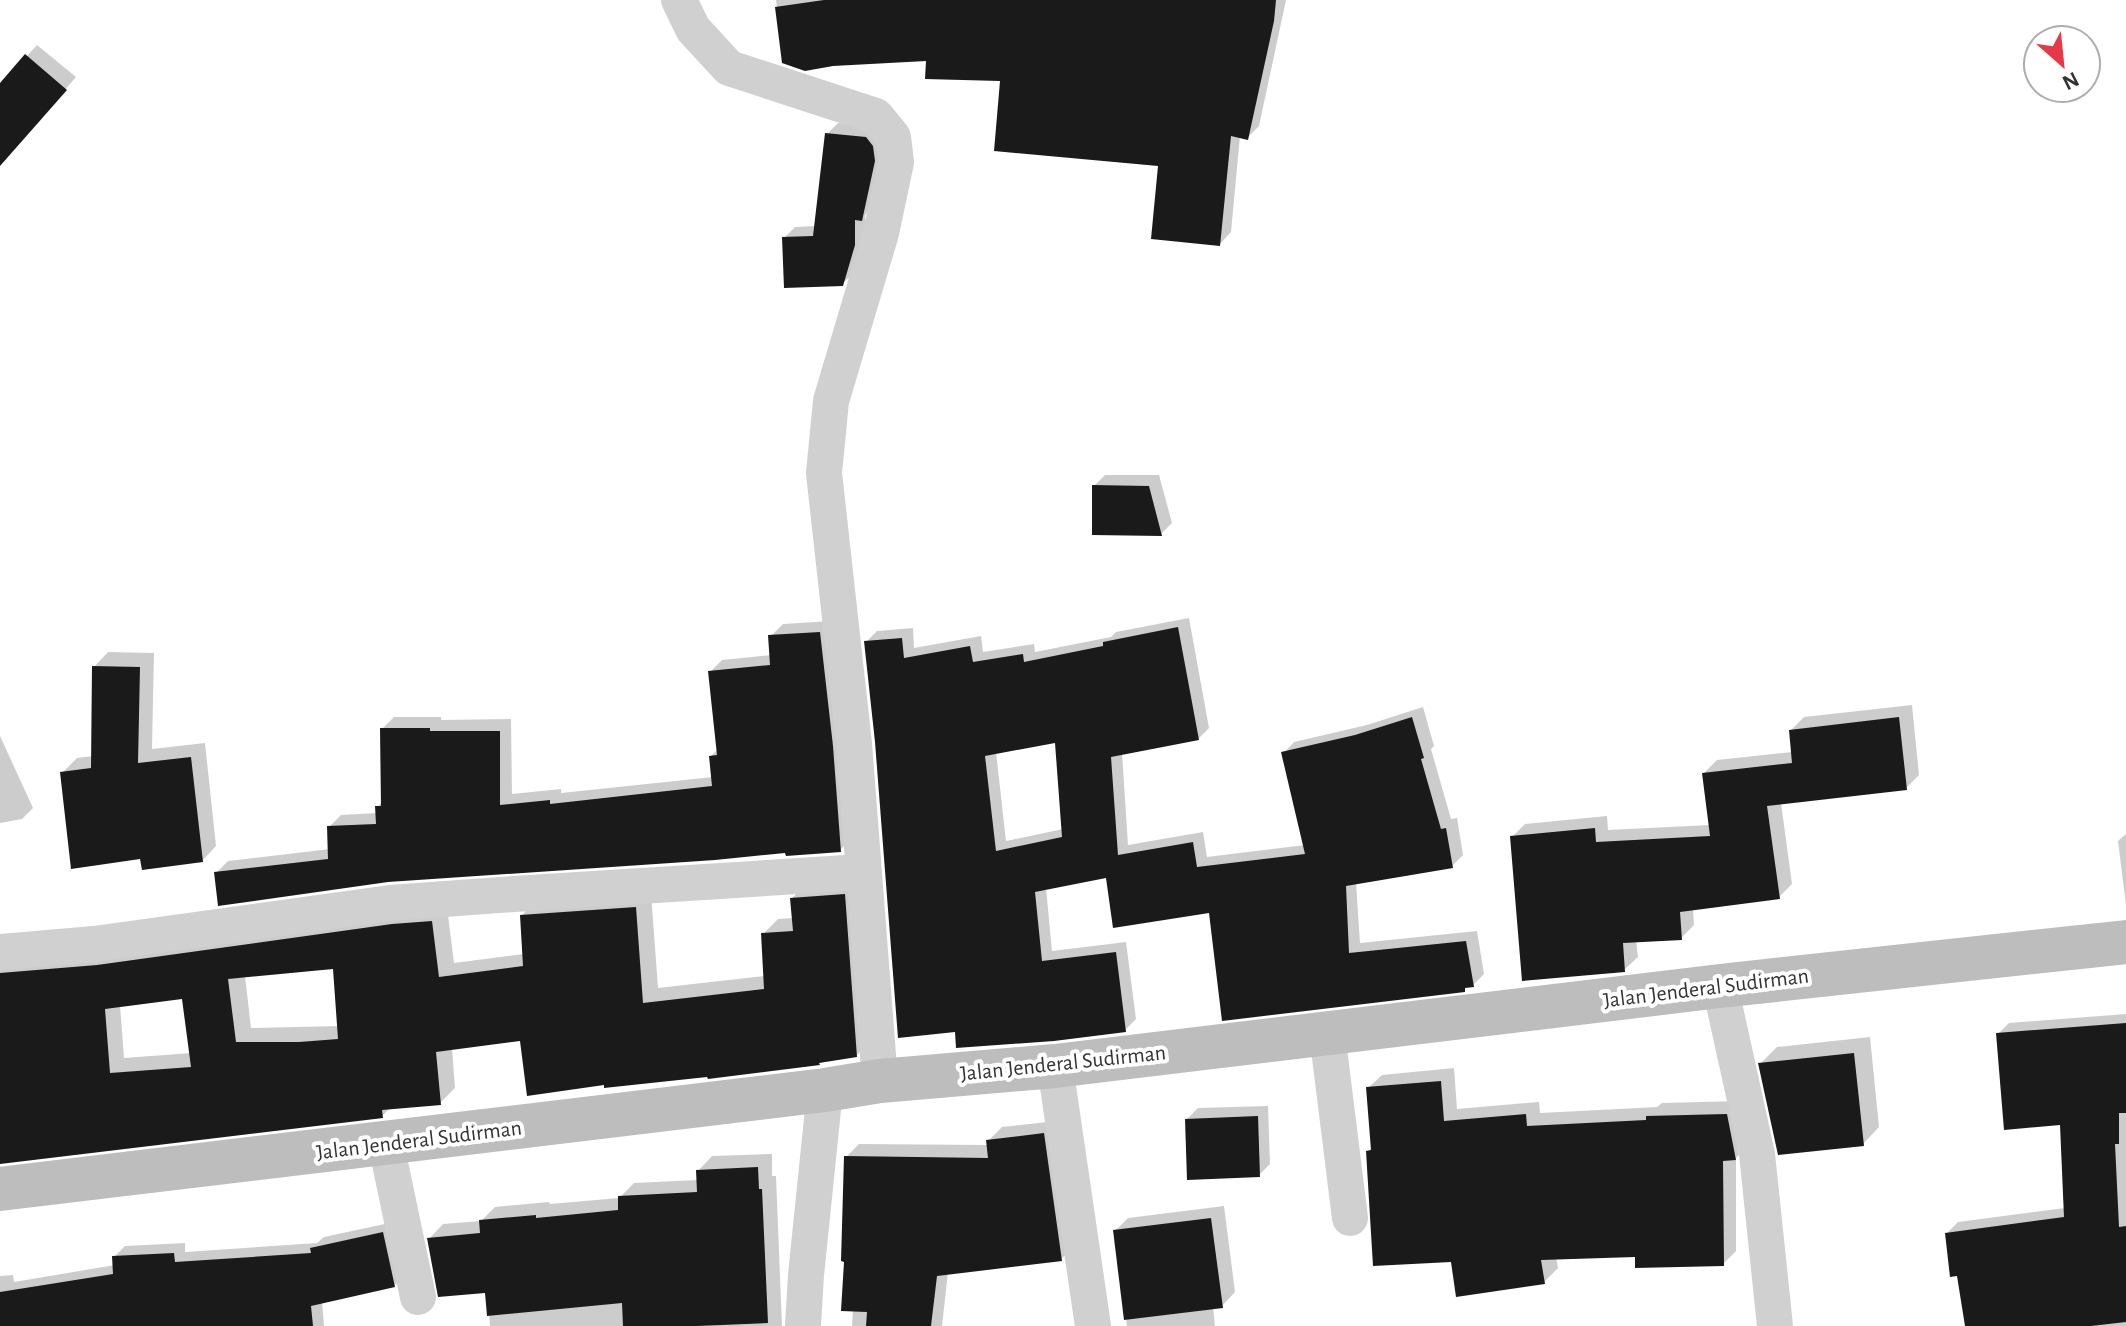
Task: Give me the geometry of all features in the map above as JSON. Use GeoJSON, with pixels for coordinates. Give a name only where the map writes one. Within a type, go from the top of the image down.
{"type":"FeatureCollection","features":[{"type":"Feature","properties":{"kind":"main road","name":"Jalan Jenderal Sudirman"},"geometry":{"type":"LineString","coordinates":[[0,1189],[880,1081],[1055,1066],[1720,986],[2126,942]]}},
{"type":"Feature","properties":{"kind":"street"},"geometry":{"type":"LineString","coordinates":[[679,0],[693,29],[729,68],[876,116],[893,137],[896,162],[881,233],[831,401],[824,473],[854,744],[880,1081]]}},
{"type":"Feature","properties":{"kind":"street"},"geometry":{"type":"LineString","coordinates":[[0,952],[94,944],[390,903],[862,872]]}},
{"type":"Feature","properties":{"kind":"street"},"geometry":{"type":"LineString","coordinates":[[1720,986],[1757,1154],[1775,1326]]}},
{"type":"Feature","properties":{"kind":"street"},"geometry":{"type":"LineString","coordinates":[[1327,1033],[1350,1218]]}},
{"type":"Feature","properties":{"kind":"street"},"geometry":{"type":"LineString","coordinates":[[1055,1066],[1093,1326]]}},
{"type":"Feature","properties":{"kind":"street"},"geometry":{"type":"LineString","coordinates":[[803,1326],[825,1090]]}},
{"type":"Feature","properties":{"kind":"street"},"geometry":{"type":"LineString","coordinates":[[386,1144],[418,1297]]}},
{"type":"Feature","properties":{"kind":"building"},"geometry":{"type":"Polygon","coordinates":[[[824,0],[1276,0],[1248,140],[1231,136],[1220,246],[1151,239],[1158,166],[994,151],[1000,81],[925,79],[926,61],[833,66],[805,71],[782,63],[775,7],[824,0]]]}},
{"type":"Feature","properties":{"kind":"building"},"geometry":{"type":"Polygon","coordinates":[[[25,54],[67,90],[0,166],[0,83],[25,54]]]}},
{"type":"Feature","properties":{"kind":"building"},"geometry":{"type":"Polygon","coordinates":[[[825,133],[866,137],[873,146],[875,161],[862,221],[855,220],[855,245],[843,286],[784,288],[782,237],[813,236],[825,133]]]}},
{"type":"Feature","properties":{"kind":"building"},"geometry":{"type":"Polygon","coordinates":[[[1092,485],[1149,486],[1162,536],[1092,535],[1092,485]]]}},
{"type":"Feature","properties":{"kind":"building"},"geometry":{"type":"Polygon","coordinates":[[[1178,627],[1199,740],[1111,757],[1118,855],[1193,842],[1197,867],[1305,854],[1281,752],[1355,735],[1412,717],[1441,829],[1446,828],[1453,868],[1346,886],[1349,953],[1466,941],[1474,987],[1465,988],[1465,992],[1222,1021],[1209,913],[1113,928],[1106,878],[1035,892],[1042,961],[1116,952],[1126,1032],[956,1048],[955,1032],[898,1038],[864,641],[902,638],[904,658],[970,646],[973,662],[1023,654],[1024,662],[1103,646],[1103,642],[1178,627]],[[1055,743],[985,756],[996,851],[1062,837],[1055,743]]]}},
{"type":"Feature","properties":{"kind":"building"},"geometry":{"type":"Polygon","coordinates":[[[820,632],[841,852],[786,856],[785,853],[388,882],[218,906],[214,872],[328,859],[327,826],[376,824],[375,806],[381,806],[380,728],[500,731],[500,805],[550,800],[550,804],[712,786],[709,756],[717,755],[708,671],[770,665],[768,635],[820,632]]]}},
{"type":"Feature","properties":{"kind":"building"},"geometry":{"type":"Polygon","coordinates":[[[92,666],[140,667],[138,763],[191,757],[203,862],[142,870],[140,859],[71,869],[60,772],[91,768],[92,666]]]}},
{"type":"Feature","properties":{"kind":"building"},"geometry":{"type":"Polygon","coordinates":[[[1899,717],[1907,790],[1767,806],[1780,899],[1680,912],[1682,940],[1623,943],[1625,972],[1522,981],[1510,836],[1595,828],[1596,842],[1710,836],[1702,773],[1792,763],[1789,730],[1899,717]]]}},
{"type":"Feature","properties":{"kind":"building"},"geometry":{"type":"Polygon","coordinates":[[[845,894],[857,1057],[820,1065],[708,1079],[604,1088],[604,1085],[527,1096],[520,1041],[436,1052],[441,1105],[382,1110],[383,1118],[0,1164],[0,973],[97,965],[432,921],[439,977],[523,966],[520,915],[636,907],[643,1003],[764,989],[761,933],[793,931],[790,898],[845,894]],[[333,969],[228,979],[236,1042],[338,1039],[333,969]],[[182,999],[105,1009],[110,1073],[191,1067],[182,999]]]}},
{"type":"Feature","properties":{"kind":"building"},"geometry":{"type":"Polygon","coordinates":[[[2126,1023],[2126,1113],[2119,1113],[2119,1144],[2115,1144],[2119,1227],[2126,1226],[2126,1322],[2091,1326],[1965,1326],[1957,1276],[1950,1277],[1945,1233],[2064,1217],[2060,1125],[2004,1130],[1996,1033],[2126,1023]]]}},
{"type":"Feature","properties":{"kind":"building"},"geometry":{"type":"Polygon","coordinates":[[[1854,1053],[1864,1146],[1778,1155],[1758,1063],[1854,1053]]]}},
{"type":"Feature","properties":{"kind":"building"},"geometry":{"type":"Polygon","coordinates":[[[1441,1081],[1444,1121],[1526,1114],[1527,1126],[1646,1120],[1646,1116],[1727,1114],[1736,1160],[1723,1161],[1724,1266],[1635,1268],[1635,1257],[1541,1260],[1545,1284],[1456,1297],[1451,1262],[1373,1266],[1366,1151],[1371,1150],[1366,1087],[1441,1081]]]}},
{"type":"Feature","properties":{"kind":"building"},"geometry":{"type":"Polygon","coordinates":[[[1258,1116],[1260,1177],[1187,1180],[1185,1119],[1258,1116]]]}},
{"type":"Feature","properties":{"kind":"building"},"geometry":{"type":"Polygon","coordinates":[[[1044,1133],[1062,1261],[937,1276],[931,1326],[866,1326],[867,1312],[841,1311],[844,1156],[988,1158],[986,1140],[1044,1133]]]}},
{"type":"Feature","properties":{"kind":"building"},"geometry":{"type":"Polygon","coordinates":[[[758,1167],[759,1189],[762,1189],[768,1323],[623,1326],[622,1303],[487,1316],[485,1293],[438,1297],[427,1238],[480,1233],[479,1220],[618,1210],[618,1196],[697,1192],[696,1170],[758,1167]]]}},
{"type":"Feature","properties":{"kind":"building"},"geometry":{"type":"Polygon","coordinates":[[[1211,1218],[1223,1308],[1124,1320],[1113,1230],[1211,1218]]]}},
{"type":"Feature","properties":{"kind":"building"},"geometry":{"type":"Polygon","coordinates":[[[383,1232],[395,1287],[311,1306],[313,1326],[0,1326],[0,1292],[113,1274],[112,1256],[174,1253],[175,1262],[311,1253],[310,1248],[383,1232]]]}}]}
